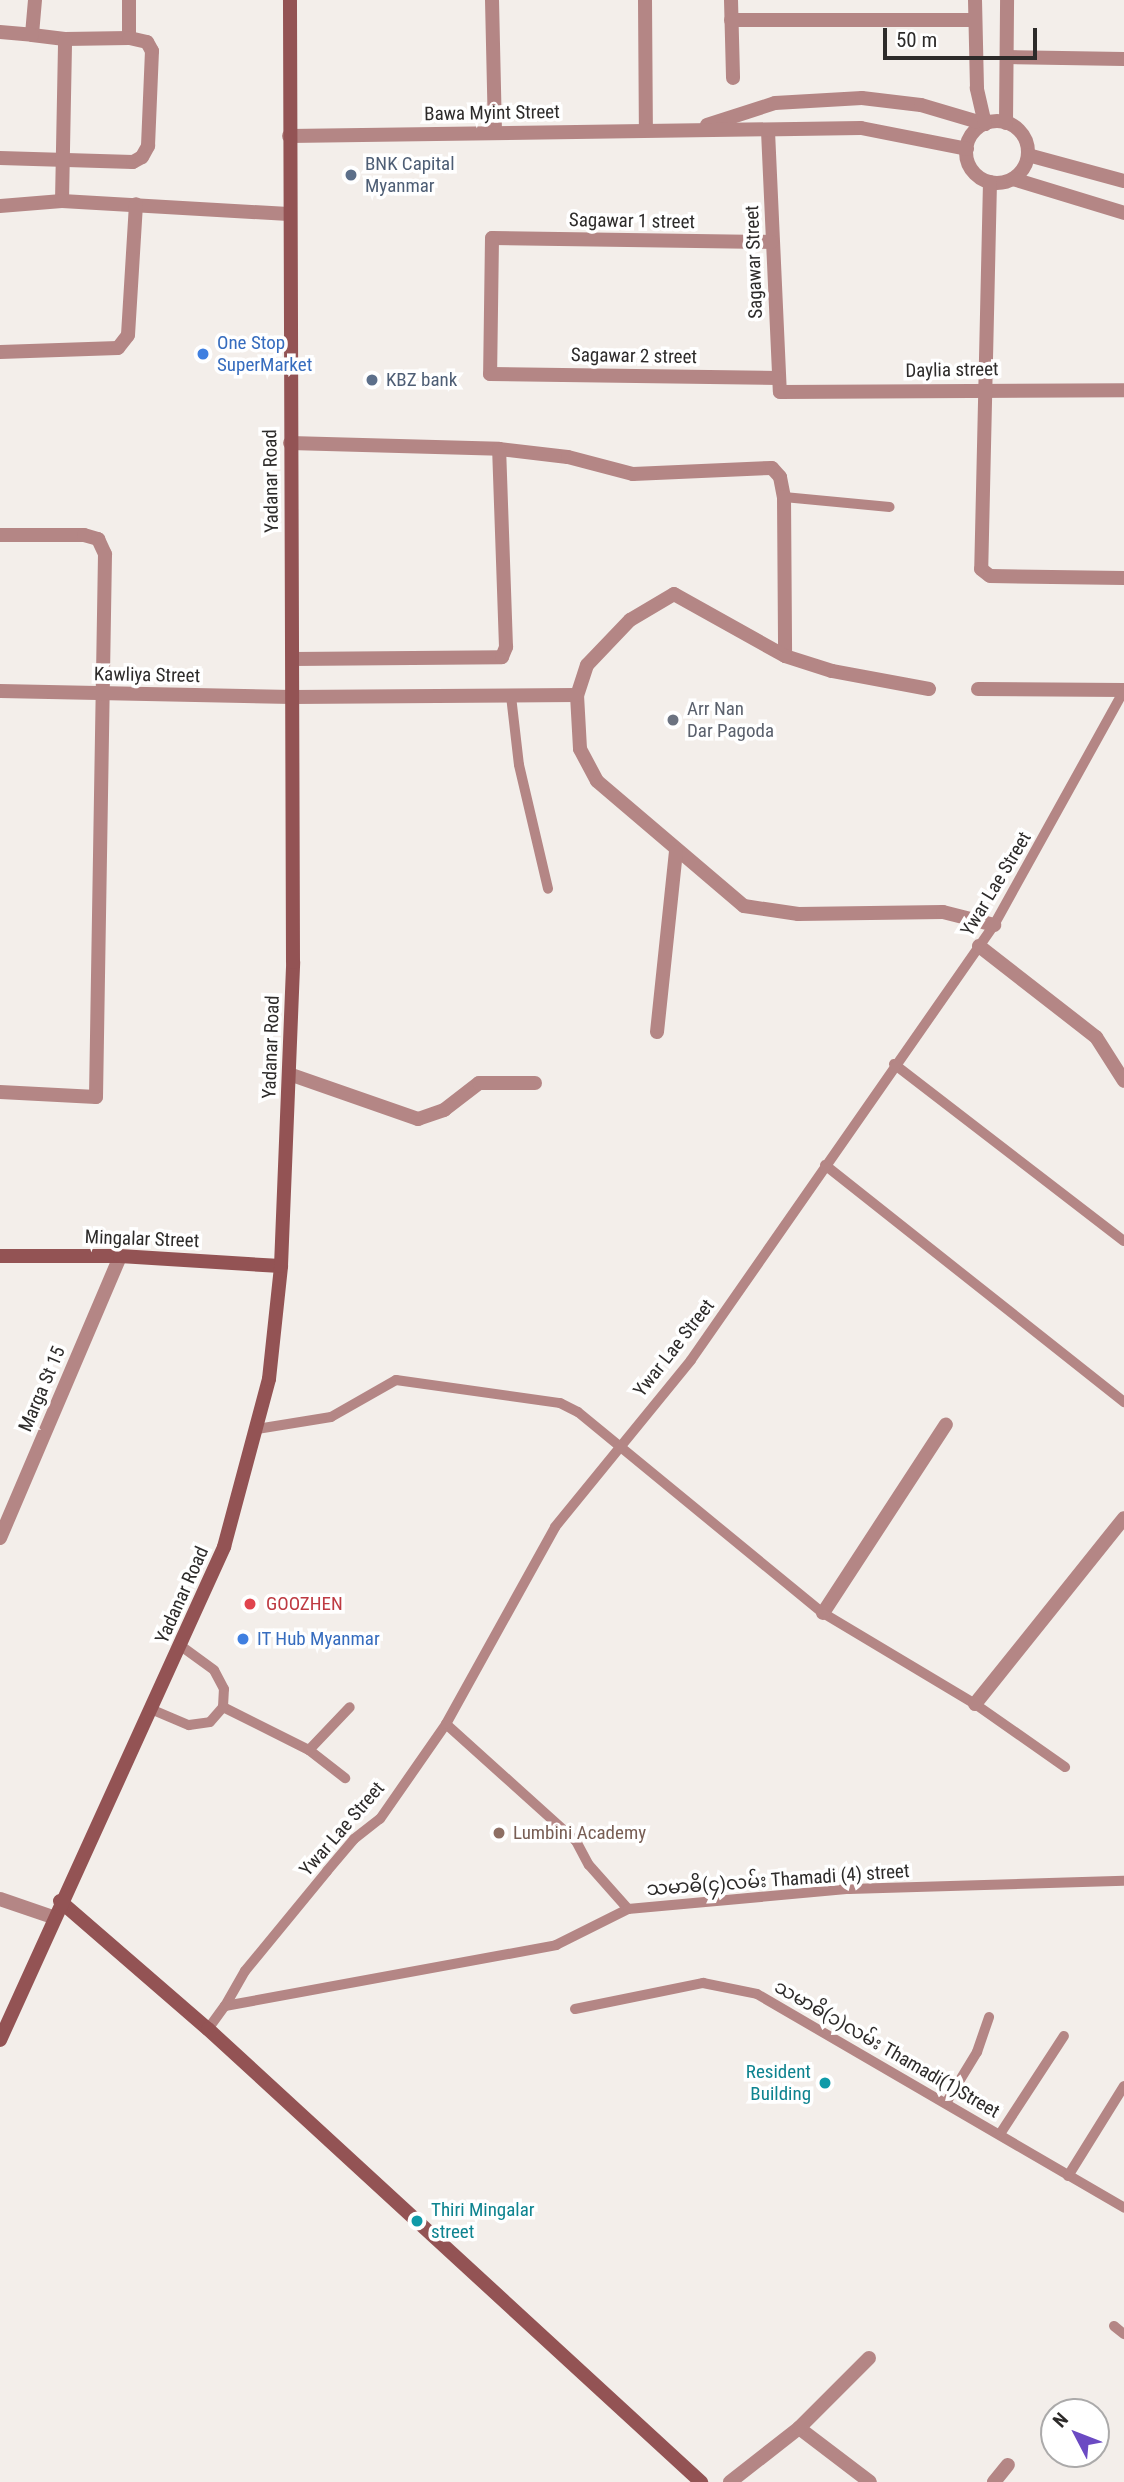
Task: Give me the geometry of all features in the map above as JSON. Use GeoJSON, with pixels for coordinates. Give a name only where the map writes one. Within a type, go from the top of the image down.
{"type":"FeatureCollection","features":[{"type":"Feature","properties":{"kind":"main road","name":"Yadanar Road"},"geometry":{"type":"LineString","coordinates":[[0,2040],[52,1917],[153,1710],[224,1547],[269,1379],[281,1266],[289,1074],[293,659],[289,0]]}},
{"type":"Feature","properties":{"kind":"main road","name":"Mingalar Street"},"geometry":{"type":"LineString","coordinates":[[0,1256],[120,1256],[281,1266]]}},
{"type":"Feature","properties":{"kind":"main road"},"geometry":{"type":"LineString","coordinates":[[60,1901],[208,2029],[701,2482]]}},
{"type":"Feature","properties":{"kind":"street"},"geometry":{"type":"LineString","coordinates":[[32,35],[34,0]]}},
{"type":"Feature","properties":{"kind":"street"},"geometry":{"type":"LineString","coordinates":[[129,0],[129,38]]}},
{"type":"Feature","properties":{"kind":"street"},"geometry":{"type":"LineString","coordinates":[[492,0],[495,132]]}},
{"type":"Feature","properties":{"kind":"street"},"geometry":{"type":"LineString","coordinates":[[645,0],[646,129]]}},
{"type":"Feature","properties":{"kind":"street"},"geometry":{"type":"LineString","coordinates":[[731,0],[733,78]]}},
{"type":"Feature","properties":{"kind":"street"},"geometry":{"type":"LineString","coordinates":[[975,0],[977,88],[985,124]]}},
{"type":"Feature","properties":{"kind":"street"},"geometry":{"type":"LineString","coordinates":[[1006,122],[1009,57],[1007,0]]}},
{"type":"Feature","properties":{"kind":"street"},"geometry":{"type":"LineString","coordinates":[[732,20],[975,20]]}},
{"type":"Feature","properties":{"kind":"street"},"geometry":{"type":"LineString","coordinates":[[0,32],[65,39],[129,38],[147,42],[152,51],[149,146],[142,158],[133,162],[0,158]]}},
{"type":"Feature","properties":{"kind":"street"},"geometry":{"type":"LineString","coordinates":[[62,201],[65,39]]}},
{"type":"Feature","properties":{"kind":"street"},"geometry":{"type":"LineString","coordinates":[[1009,57],[1124,59]]}},
{"type":"Feature","properties":{"kind":"street","name":"Bawa Myint Street"},"geometry":{"type":"LineString","coordinates":[[695,128],[775,103],[862,99],[921,105],[985,124]]}},
{"type":"Feature","properties":{"kind":"street"},"geometry":{"type":"LineString","coordinates":[[1013,179],[1028,155],[1023,134],[1006,122],[985,124],[972,134],[967,149],[970,166],[990,182],[1013,179],[1124,213]]}},
{"type":"Feature","properties":{"kind":"street","name":"Bawa Myint Street"},"geometry":{"type":"LineString","coordinates":[[289,136],[695,128],[768,131],[860,128],[967,149]]}},
{"type":"Feature","properties":{"kind":"street","name":"Sagawar Street"},"geometry":{"type":"LineString","coordinates":[[768,131],[779,385]]}},
{"type":"Feature","properties":{"kind":"street"},"geometry":{"type":"LineString","coordinates":[[1028,155],[1124,181]]}},
{"type":"Feature","properties":{"kind":"street"},"geometry":{"type":"LineString","coordinates":[[990,182],[984,575],[1124,578]]}},
{"type":"Feature","properties":{"kind":"street"},"geometry":{"type":"LineString","coordinates":[[0,206],[62,201],[289,214]]}},
{"type":"Feature","properties":{"kind":"street"},"geometry":{"type":"LineString","coordinates":[[0,352],[118,348],[128,335],[136,204]]}},
{"type":"Feature","properties":{"kind":"street","name":"Sagawar 1 street"},"geometry":{"type":"LineString","coordinates":[[490,373],[492,238],[772,242]]}},
{"type":"Feature","properties":{"kind":"street","name":"Sagawar 2 street"},"geometry":{"type":"LineString","coordinates":[[490,373],[779,385]]}},
{"type":"Feature","properties":{"kind":"street","name":"Daylia street"},"geometry":{"type":"LineString","coordinates":[[779,385],[1124,390]]}},
{"type":"Feature","properties":{"kind":"street"},"geometry":{"type":"LineString","coordinates":[[290,443],[499,449],[568,457],[633,474],[772,468],[780,477],[784,497],[785,656]]}},
{"type":"Feature","properties":{"kind":"street"},"geometry":{"type":"LineString","coordinates":[[293,659],[502,657],[506,647],[499,449]]}},
{"type":"Feature","properties":{"kind":"street"},"geometry":{"type":"LineString","coordinates":[[0,535],[97,539],[105,554],[96,1097],[0,1092]]}},
{"type":"Feature","properties":{"kind":"street"},"geometry":{"type":"LineString","coordinates":[[929,689],[832,671],[785,656],[674,594],[652,603],[604,643],[587,665],[577,695],[580,749],[597,781],[676,852],[756,911],[943,912],[995,925]]}},
{"type":"Feature","properties":{"kind":"street"},"geometry":{"type":"LineString","coordinates":[[978,689],[1124,690]]}},
{"type":"Feature","properties":{"kind":"street","name":"Kawliya Street"},"geometry":{"type":"LineString","coordinates":[[0,691],[292,697],[577,695]]}},
{"type":"Feature","properties":{"kind":"street"},"geometry":{"type":"LineString","coordinates":[[657,1032],[676,852]]}},
{"type":"Feature","properties":{"kind":"street"},"geometry":{"type":"LineString","coordinates":[[979,946],[1096,1037],[1124,1081]]}},
{"type":"Feature","properties":{"kind":"street"},"geometry":{"type":"LineString","coordinates":[[289,1074],[418,1119],[443,1110],[479,1083],[535,1083]]}},
{"type":"Feature","properties":{"kind":"street","name":"Marga St 15"},"geometry":{"type":"LineString","coordinates":[[0,1538],[120,1256]]}},
{"type":"Feature","properties":{"kind":"street"},"geometry":{"type":"LineString","coordinates":[[823,1613],[946,1424]]}},
{"type":"Feature","properties":{"kind":"street"},"geometry":{"type":"LineString","coordinates":[[975,1704],[1124,1518]]}},
{"type":"Feature","properties":{"kind":"street"},"geometry":{"type":"LineString","coordinates":[[0,1899],[52,1917]]}},
{"type":"Feature","properties":{"kind":"street"},"geometry":{"type":"LineString","coordinates":[[730,2482],[799,2428],[869,2358]]}},
{"type":"Feature","properties":{"kind":"street"},"geometry":{"type":"LineString","coordinates":[[799,2428],[870,2482]]}},
{"type":"Feature","properties":{"kind":"street"},"geometry":{"type":"LineString","coordinates":[[994,2482],[1008,2465]]}},
{"type":"Feature","properties":{"kind":"lane"},"geometry":{"type":"LineString","coordinates":[[784,497],[890,507]]}},
{"type":"Feature","properties":{"kind":"lane","name":"Ywar Lae Street"},"geometry":{"type":"LineString","coordinates":[[225,2007],[245,1971],[333,1863],[354,1839],[380,1819],[446,1724],[555,1527],[618,1445],[691,1360],[894,1064],[995,925],[1124,690]]}},
{"type":"Feature","properties":{"kind":"lane"},"geometry":{"type":"LineString","coordinates":[[511,696],[519,765],[548,889]]}},
{"type":"Feature","properties":{"kind":"lane"},"geometry":{"type":"LineString","coordinates":[[894,1064],[1124,1241]]}},
{"type":"Feature","properties":{"kind":"lane"},"geometry":{"type":"LineString","coordinates":[[825,1165],[1124,1402]]}},
{"type":"Feature","properties":{"kind":"lane"},"geometry":{"type":"LineString","coordinates":[[257,1429],[331,1417],[396,1380],[560,1403],[618,1445],[823,1613],[975,1704],[1065,1768]]}},
{"type":"Feature","properties":{"kind":"lane"},"geometry":{"type":"LineString","coordinates":[[153,1710],[189,1725],[210,1722],[223,1707],[224,1689],[214,1670],[181,1646]]}},
{"type":"Feature","properties":{"kind":"lane"},"geometry":{"type":"LineString","coordinates":[[223,1707],[309,1750],[345,1779]]}},
{"type":"Feature","properties":{"kind":"lane"},"geometry":{"type":"LineString","coordinates":[[309,1750],[350,1707]]}},
{"type":"Feature","properties":{"kind":"lane"},"geometry":{"type":"LineString","coordinates":[[446,1724],[576,1841],[589,1865],[628,1909]]}},
{"type":"Feature","properties":{"kind":"lane","name":"သမာဓိ(၄)လမ်း Thamadi (4) street"},"geometry":{"type":"LineString","coordinates":[[225,2007],[556,1945],[628,1909],[849,1889],[1124,1881]]}},
{"type":"Feature","properties":{"kind":"lane","name":"သမာဓိ(၁)လမ်း Thamadi(1)Street"},"geometry":{"type":"LineString","coordinates":[[575,2009],[703,1983],[757,1994],[1124,2208]]}},
{"type":"Feature","properties":{"kind":"lane"},"geometry":{"type":"LineString","coordinates":[[208,2029],[225,2007]]}},
{"type":"Feature","properties":{"kind":"lane"},"geometry":{"type":"LineString","coordinates":[[946,2104],[977,2052],[989,2017]]}},
{"type":"Feature","properties":{"kind":"lane"},"geometry":{"type":"LineString","coordinates":[[1000,2134],[1064,2036]]}},
{"type":"Feature","properties":{"kind":"lane"},"geometry":{"type":"LineString","coordinates":[[1068,2176],[1124,2086]]}},
{"type":"Feature","properties":{"kind":"lane"},"geometry":{"type":"LineString","coordinates":[[1114,2326],[1124,2334]]}},
{"type":"Feature","properties":{"kind":"place","name":"BNK Capital Myanmar"},"geometry":{"type":"Point","coordinates":[351,175]}},
{"type":"Feature","properties":{"kind":"place","name":"One Stop SuperMarket"},"geometry":{"type":"Point","coordinates":[203,354]}},
{"type":"Feature","properties":{"kind":"place","name":"KBZ bank"},"geometry":{"type":"Point","coordinates":[372,380]}},
{"type":"Feature","properties":{"kind":"place","name":"Arr Nan Dar Pagoda"},"geometry":{"type":"Point","coordinates":[673,720]}},
{"type":"Feature","properties":{"kind":"place","name":"GOOZHEN"},"geometry":{"type":"Point","coordinates":[250,1604]}},
{"type":"Feature","properties":{"kind":"place","name":"IT Hub Myanmar"},"geometry":{"type":"Point","coordinates":[243,1639]}},
{"type":"Feature","properties":{"kind":"place","name":"Lumbini Academy"},"geometry":{"type":"Point","coordinates":[499,1833]}},
{"type":"Feature","properties":{"kind":"place","name":"Resident Building"},"geometry":{"type":"Point","coordinates":[825,2083]}},
{"type":"Feature","properties":{"kind":"place","name":"Thiri Mingalar street"},"geometry":{"type":"Point","coordinates":[417,2221]}}]}
